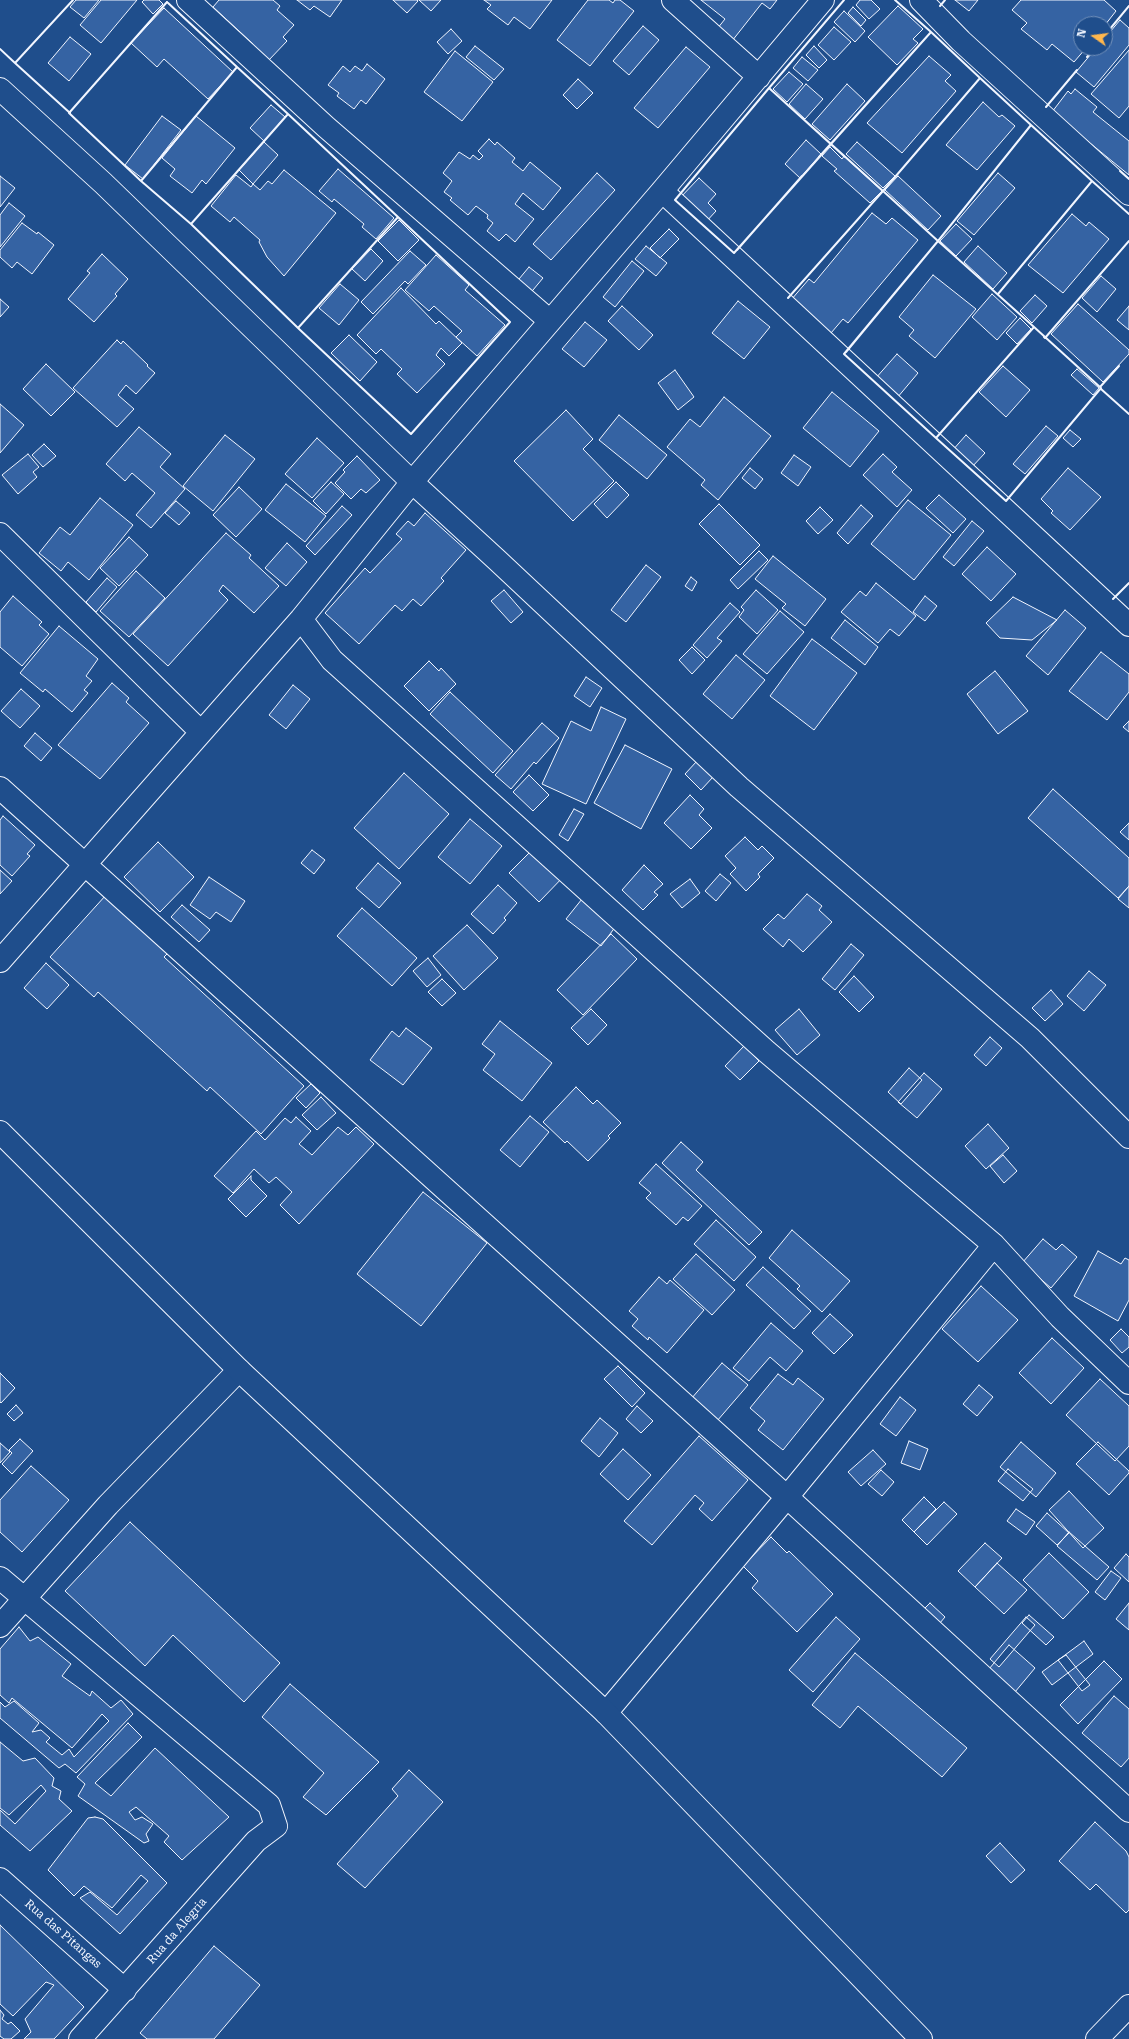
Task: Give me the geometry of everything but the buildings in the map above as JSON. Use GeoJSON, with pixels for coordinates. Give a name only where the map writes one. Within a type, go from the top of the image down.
{"type":"FeatureCollection","features":[{"type":"Feature","properties":{"kind":"street"},"geometry":{"type":"LineString","coordinates":[[188,0],[326,127],[550,320]]}},
{"type":"Feature","properties":{"kind":"street"},"geometry":{"type":"LineString","coordinates":[[674,0],[759,77]]}},
{"type":"Feature","properties":{"kind":"street"},"geometry":{"type":"LineString","coordinates":[[0,961],[301,619],[412,482],[662,191],[823,0]]}},
{"type":"Feature","properties":{"kind":"street"},"geometry":{"type":"LineString","coordinates":[[922,0],[961,41],[1129,194]]}},
{"type":"Feature","properties":{"kind":"street"},"geometry":{"type":"LineString","coordinates":[[0,89],[103,183],[412,482],[498,560],[739,788],[1030,1038],[1129,1137]]}},
{"type":"Feature","properties":{"kind":"street"},"geometry":{"type":"LineString","coordinates":[[662,191],[1129,625]]}},
{"type":"Feature","properties":{"kind":"street"},"geometry":{"type":"LineString","coordinates":[[0,534],[201,732]]}},
{"type":"Feature","properties":{"kind":"street"},"geometry":{"type":"LineString","coordinates":[[301,619],[332,660],[767,1052],[994,1245],[1060,1317],[1129,1383]]}},
{"type":"Feature","properties":{"kind":"street"},"geometry":{"type":"LineString","coordinates":[[0,788],[787,1497],[1129,1811]]}},
{"type":"Feature","properties":{"kind":"street"},"geometry":{"type":"LineString","coordinates":[[0,1132],[239,1370],[606,1713],[921,2039]]}},
{"type":"Feature","properties":{"kind":"street"},"geometry":{"type":"LineString","coordinates":[[606,1713],[787,1497],[994,1245]]}},
{"type":"Feature","properties":{"kind":"street"},"geometry":{"type":"LineString","coordinates":[[0,1626],[108,1505],[239,1370]]}},
{"type":"Feature","properties":{"kind":"street"},"geometry":{"type":"LineString","coordinates":[[0,1578],[24,1598]]}},
{"type":"Feature","properties":{"kind":"street","name":"Rua da Alegria"},"geometry":{"type":"LineString","coordinates":[[24,1598],[270,1805],[276,1826],[256,1841],[80,2039]]}},
{"type":"Feature","properties":{"kind":"street","name":"Rua das Pitangas"},"geometry":{"type":"LineString","coordinates":[[0,1879],[125,1990]]}},
{"type":"Feature","properties":{"kind":"street"},"geometry":{"type":"LineString","coordinates":[[1097,2039],[1129,2006]]}},
{"type":"Feature","properties":{"kind":"wall"},"geometry":{"type":"LineString","coordinates":[[70,113],[15,63],[73,0]]}},
{"type":"Feature","properties":{"kind":"wall"},"geometry":{"type":"LineString","coordinates":[[844,0],[769,88],[845,157]]}},
{"type":"Feature","properties":{"kind":"wall"},"geometry":{"type":"LineString","coordinates":[[819,157],[931,32],[895,0]]}},
{"type":"Feature","properties":{"kind":"wall"},"geometry":{"type":"LineString","coordinates":[[940,6],[945,0]]}},
{"type":"Feature","properties":{"kind":"wall"},"geometry":{"type":"LineString","coordinates":[[167,2],[237,67],[141,181],[69,113],[167,2]]}},
{"type":"Feature","properties":{"kind":"wall"},"geometry":{"type":"LineString","coordinates":[[1113,25],[1129,6]]}},
{"type":"Feature","properties":{"kind":"wall"},"geometry":{"type":"LineString","coordinates":[[931,32],[980,78],[883,191],[831,144],[931,32]]}},
{"type":"Feature","properties":{"kind":"wall"},"geometry":{"type":"LineString","coordinates":[[0,49],[15,63],[16,62]]}},
{"type":"Feature","properties":{"kind":"wall"},"geometry":{"type":"LineString","coordinates":[[237,67],[288,114],[191,224],[141,181],[237,67]]}},
{"type":"Feature","properties":{"kind":"wall"},"geometry":{"type":"LineString","coordinates":[[1046,107],[1077,70]]}},
{"type":"Feature","properties":{"kind":"wall"},"geometry":{"type":"LineString","coordinates":[[846,352],[938,241],[1031,125],[980,78],[883,191],[938,241]]}},
{"type":"Feature","properties":{"kind":"wall"},"geometry":{"type":"LineString","coordinates":[[769,88],[831,144],[734,253],[675,200],[769,88]]}},
{"type":"Feature","properties":{"kind":"wall"},"geometry":{"type":"LineString","coordinates":[[288,114],[398,217],[298,328],[191,224],[288,114]]}},
{"type":"Feature","properties":{"kind":"wall"},"geometry":{"type":"LineString","coordinates":[[998,294],[1092,181],[1031,125],[1030,126]]}},
{"type":"Feature","properties":{"kind":"wall"},"geometry":{"type":"LineString","coordinates":[[1120,171],[1129,179]]}},
{"type":"Feature","properties":{"kind":"wall"},"geometry":{"type":"LineString","coordinates":[[737,250],[802,176]]}},
{"type":"Feature","properties":{"kind":"wall"},"geometry":{"type":"LineString","coordinates":[[1092,181],[1129,214]]}},
{"type":"Feature","properties":{"kind":"wall"},"geometry":{"type":"LineString","coordinates":[[788,298],[883,191],[938,241]]}},
{"type":"Feature","properties":{"kind":"wall"},"geometry":{"type":"LineString","coordinates":[[398,217],[510,322],[411,434],[298,328],[398,217]]}},
{"type":"Feature","properties":{"kind":"wall"},"geometry":{"type":"LineString","coordinates":[[938,241],[1034,327],[936,438],[844,354],[938,241]]}},
{"type":"Feature","properties":{"kind":"wall"},"geometry":{"type":"LineString","coordinates":[[1044,337],[1045,338],[1129,241]]}},
{"type":"Feature","properties":{"kind":"wall"},"geometry":{"type":"LineString","coordinates":[[1034,327],[1101,388],[1006,501],[936,438],[1034,327]]}},
{"type":"Feature","properties":{"kind":"wall"},"geometry":{"type":"LineString","coordinates":[[1100,387],[1119,366]]}},
{"type":"Feature","properties":{"kind":"wall"},"geometry":{"type":"LineString","coordinates":[[1101,389],[1129,414]]}},
{"type":"Feature","properties":{"kind":"wall"},"geometry":{"type":"LineString","coordinates":[[1113,599],[1129,583]]}}]}
